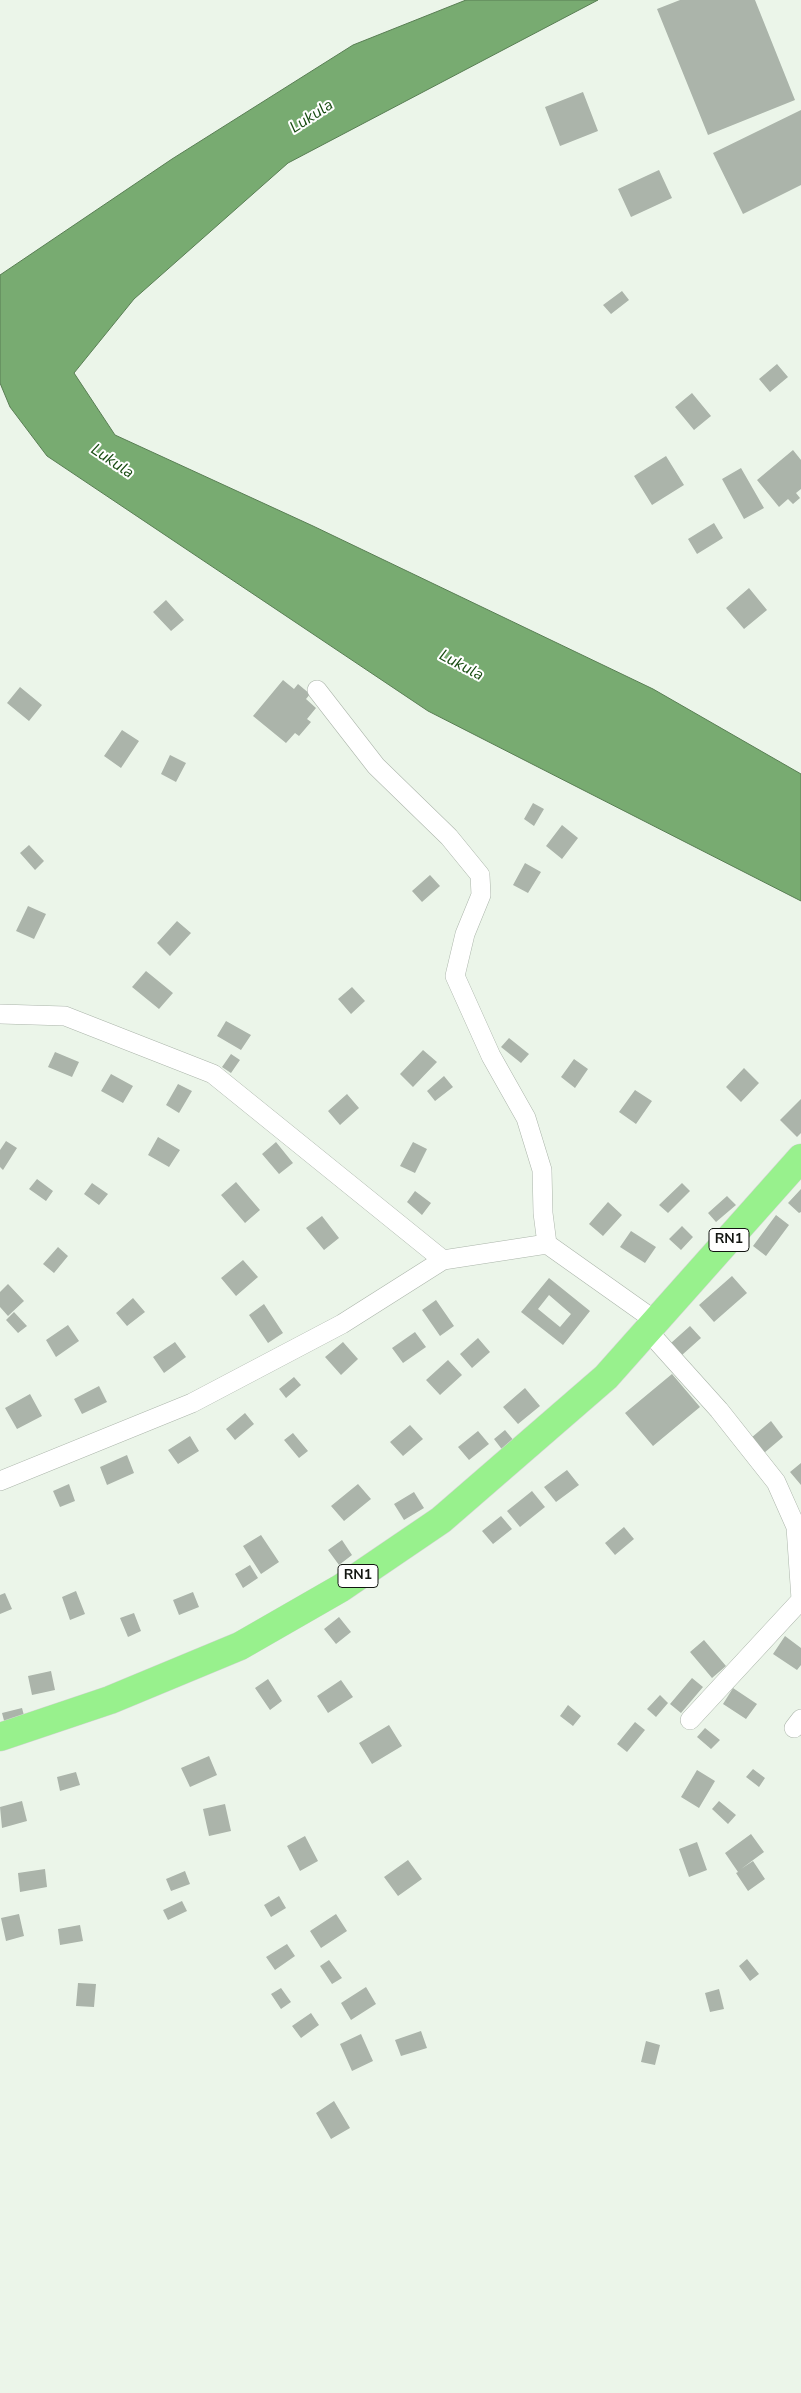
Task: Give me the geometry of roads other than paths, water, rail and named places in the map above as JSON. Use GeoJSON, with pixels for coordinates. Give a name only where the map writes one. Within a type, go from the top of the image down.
{"type":"FeatureCollection","features":[{"type":"Feature","properties":{"kind":"highway","name":"RN1"},"geometry":{"type":"LineString","coordinates":[[0,1737],[110,1700],[240,1646],[341,1588],[441,1520],[606,1378],[801,1158]]}},
{"type":"Feature","properties":{"kind":"street"},"geometry":{"type":"LineString","coordinates":[[317,690],[376,766],[449,837],[480,875],[481,895],[464,934],[455,976],[492,1056],[526,1118],[542,1170],[543,1213],[548,1244],[653,1326],[776,1482],[796,1527],[801,1599],[690,1720]]}},
{"type":"Feature","properties":{"kind":"street"},"geometry":{"type":"LineString","coordinates":[[0,1014],[65,1016],[213,1074],[443,1260]]}},
{"type":"Feature","properties":{"kind":"street"},"geometry":{"type":"LineString","coordinates":[[0,1481],[192,1403],[342,1324],[443,1260],[548,1244]]}},
{"type":"Feature","properties":{"kind":"water","name":"Lukula"},"geometry":{"type":"Polygon","coordinates":[[[466,0],[598,0],[288,163],[134,299],[74,373],[115,435],[313,526],[653,689],[801,774],[801,901],[428,711],[47,456],[10,407],[0,383],[0,275],[172,159],[353,45],[466,0]]]}}]}
